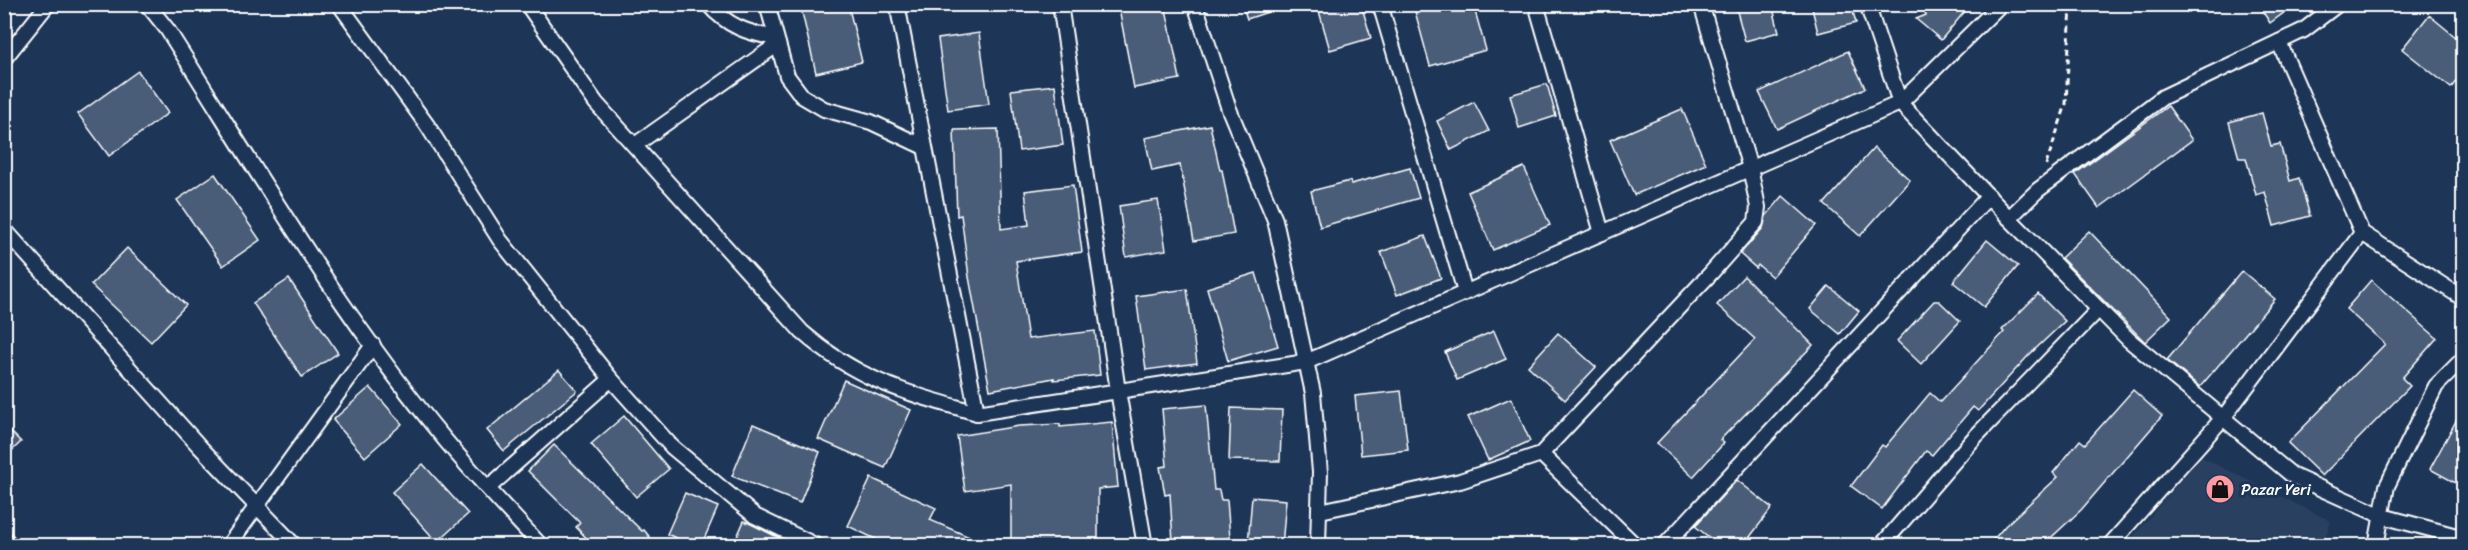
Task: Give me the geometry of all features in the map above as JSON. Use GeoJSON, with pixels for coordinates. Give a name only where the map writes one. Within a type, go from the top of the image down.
{"type":"FeatureCollection","features":[{"type":"Feature","properties":{"kind":"street"},"geometry":{"type":"LineString","coordinates":[[4,59],[48,4]]}},
{"type":"Feature","properties":{"kind":"street"},"geometry":{"type":"LineString","coordinates":[[147,4],[167,29],[330,285],[373,345],[446,441],[541,546]]}},
{"type":"Feature","properties":{"kind":"street"},"geometry":{"type":"LineString","coordinates":[[339,4],[427,125],[500,240],[611,379],[672,447],[754,516],[817,546]]}},
{"type":"Feature","properties":{"kind":"street"},"geometry":{"type":"LineString","coordinates":[[527,4],[596,103],[788,316],[818,345],[834,358],[872,380],[977,413],[1306,362],[1900,103],[2001,4]]}},
{"type":"Feature","properties":{"kind":"street"},"geometry":{"type":"LineString","coordinates":[[708,4],[719,17],[736,28],[777,41]]}},
{"type":"Feature","properties":{"kind":"street"},"geometry":{"type":"LineString","coordinates":[[767,4],[787,76],[812,103],[836,113],[871,122],[924,147]]}},
{"type":"Feature","properties":{"kind":"street"},"geometry":{"type":"LineString","coordinates":[[897,4],[977,413]]}},
{"type":"Feature","properties":{"kind":"street"},"geometry":{"type":"LineString","coordinates":[[1060,4],[1118,391],[1145,546]]}},
{"type":"Feature","properties":{"kind":"street"},"geometry":{"type":"LineString","coordinates":[[1195,4],[1229,109],[1275,220],[1314,405],[1320,472],[1318,546]]}},
{"type":"Feature","properties":{"kind":"street"},"geometry":{"type":"LineString","coordinates":[[1380,4],[1465,292]]}},
{"type":"Feature","properties":{"kind":"street"},"geometry":{"type":"LineString","coordinates":[[1536,4],[1602,233]]}},
{"type":"Feature","properties":{"kind":"street"},"geometry":{"type":"LineString","coordinates":[[1320,511],[1460,481],[1541,454],[1756,222],[1758,207],[1750,168],[1701,4]]}},
{"type":"Feature","properties":{"kind":"street"},"geometry":{"type":"LineString","coordinates":[[1867,4],[1900,103],[2129,340],[2293,476],[2382,516],[2463,538]]}},
{"type":"Feature","properties":{"kind":"street"},"geometry":{"type":"LineString","coordinates":[[2009,218],[2038,190],[2163,97],[2304,30],[2338,4]]}},
{"type":"Feature","properties":{"kind":"street"},"geometry":{"type":"LineString","coordinates":[[635,146],[777,41]]}},
{"type":"Feature","properties":{"kind":"street"},"geometry":{"type":"LineString","coordinates":[[2279,42],[2362,233],[2463,299]]}},
{"type":"Feature","properties":{"kind":"street"},"geometry":{"type":"LineString","coordinates":[[1665,546],[1989,196]]}},
{"type":"Feature","properties":{"kind":"street"},"geometry":{"type":"LineString","coordinates":[[4,229],[200,447],[295,546]]}},
{"type":"Feature","properties":{"kind":"street"},"geometry":{"type":"LineString","coordinates":[[2109,546],[2223,418],[2362,233]]}},
{"type":"Feature","properties":{"kind":"street"},"geometry":{"type":"LineString","coordinates":[[1881,546],[1975,438],[2099,309]]}},
{"type":"Feature","properties":{"kind":"street"},"geometry":{"type":"LineString","coordinates":[[228,546],[373,345]]}},
{"type":"Feature","properties":{"kind":"street"},"geometry":{"type":"LineString","coordinates":[[2376,546],[2387,486],[2436,386],[2463,358]]}},
{"type":"Feature","properties":{"kind":"street"},"geometry":{"type":"LineString","coordinates":[[488,488],[611,379]]}},
{"type":"Feature","properties":{"kind":"street"},"geometry":{"type":"LineString","coordinates":[[1541,454],[1636,546]]}},
{"type":"Feature","properties":{"kind":"street"},"geometry":{"type":"LineString","coordinates":[[4,538],[12,546]]}},
{"type":"Feature","properties":{"kind":"path"},"geometry":{"type":"LineString","coordinates":[[2038,190],[2066,104],[2071,4]]}},
{"type":"Feature","properties":{"kind":"shaded area","name":"Pazar Yeri"},"geometry":{"type":"Polygon","coordinates":[[[2201,457],[2331,521],[2323,545],[2126,545],[2201,457]]]}},
{"type":"Feature","properties":{"kind":"building"},"geometry":{"type":"Polygon","coordinates":[[[813,4],[848,4],[862,62],[816,73],[801,8],[813,4]]]}},
{"type":"Feature","properties":{"kind":"building"},"geometry":{"type":"Polygon","coordinates":[[[1142,4],[1165,4],[1180,79],[1134,88],[1119,9],[1142,4]]]}},
{"type":"Feature","properties":{"kind":"building"},"geometry":{"type":"Polygon","coordinates":[[[1242,4],[1283,4],[1283,7],[1247,19],[1242,4]]]}},
{"type":"Feature","properties":{"kind":"building"},"geometry":{"type":"Polygon","coordinates":[[[1317,4],[1361,4],[1371,38],[1330,50],[1317,4]]]}},
{"type":"Feature","properties":{"kind":"building"},"geometry":{"type":"Polygon","coordinates":[[[1413,4],[1473,4],[1486,50],[1430,66],[1413,4]]]}},
{"type":"Feature","properties":{"kind":"building"},"geometry":{"type":"Polygon","coordinates":[[[1735,4],[1772,4],[1779,32],[1745,41],[1735,4]]]}},
{"type":"Feature","properties":{"kind":"building"},"geometry":{"type":"Polygon","coordinates":[[[1811,4],[1851,4],[1856,23],[1818,33],[1811,4]]]}},
{"type":"Feature","properties":{"kind":"building"},"geometry":{"type":"Polygon","coordinates":[[[1922,4],[1971,4],[1941,40],[1916,19],[1926,15],[1922,4]]]}},
{"type":"Feature","properties":{"kind":"building"},"geometry":{"type":"Polygon","coordinates":[[[2258,4],[2296,4],[2270,23],[2258,4]]]}},
{"type":"Feature","properties":{"kind":"building"},"geometry":{"type":"Polygon","coordinates":[[[2429,15],[2463,43],[2463,72],[2451,88],[2402,49],[2429,15]]]}},
{"type":"Feature","properties":{"kind":"building"},"geometry":{"type":"Polygon","coordinates":[[[979,33],[989,104],[948,110],[938,39],[979,33]]]}},
{"type":"Feature","properties":{"kind":"building"},"geometry":{"type":"Polygon","coordinates":[[[1848,51],[1865,88],[1777,129],[1759,92],[1848,51]]]}},
{"type":"Feature","properties":{"kind":"building"},"geometry":{"type":"Polygon","coordinates":[[[138,71],[168,113],[109,156],[78,114],[138,71]]]}},
{"type":"Feature","properties":{"kind":"building"},"geometry":{"type":"Polygon","coordinates":[[[1547,84],[1556,116],[1519,128],[1510,95],[1547,84]]]}},
{"type":"Feature","properties":{"kind":"building"},"geometry":{"type":"Polygon","coordinates":[[[1055,85],[1063,145],[1019,151],[1011,90],[1055,85]]]}},
{"type":"Feature","properties":{"kind":"building"},"geometry":{"type":"Polygon","coordinates":[[[1474,102],[1489,131],[1451,150],[1437,121],[1474,102]]]}},
{"type":"Feature","properties":{"kind":"building"},"geometry":{"type":"Polygon","coordinates":[[[2168,106],[2192,140],[2099,208],[2075,174],[2168,106]]]}},
{"type":"Feature","properties":{"kind":"building"},"geometry":{"type":"Polygon","coordinates":[[[1682,109],[1706,164],[1634,195],[1610,140],[1682,109]]]}},
{"type":"Feature","properties":{"kind":"building"},"geometry":{"type":"Polygon","coordinates":[[[2262,113],[2271,146],[2280,144],[2290,181],[2299,178],[2310,216],[2274,226],[2265,192],[2256,195],[2246,158],[2239,158],[2229,122],[2262,113]]]}},
{"type":"Feature","properties":{"kind":"building"},"geometry":{"type":"Polygon","coordinates":[[[1210,125],[1220,170],[1222,170],[1234,234],[1194,241],[1180,165],[1152,171],[1145,138],[1210,125]]]}},
{"type":"Feature","properties":{"kind":"building"},"geometry":{"type":"Polygon","coordinates":[[[998,129],[1001,229],[1029,225],[1025,191],[1073,185],[1082,252],[1016,261],[1028,339],[1095,331],[1100,375],[1054,380],[1054,378],[990,390],[969,277],[961,215],[957,216],[954,130],[998,129]]]}},
{"type":"Feature","properties":{"kind":"building"},"geometry":{"type":"Polygon","coordinates":[[[1874,148],[1910,180],[1860,236],[1824,204],[1874,148]]]}},
{"type":"Feature","properties":{"kind":"building"},"geometry":{"type":"Polygon","coordinates":[[[1524,167],[1550,225],[1493,250],[1468,192],[1524,167]]]}},
{"type":"Feature","properties":{"kind":"building"},"geometry":{"type":"Polygon","coordinates":[[[1410,168],[1419,198],[1320,227],[1311,191],[1350,181],[1351,184],[1410,168]]]}},
{"type":"Feature","properties":{"kind":"building"},"geometry":{"type":"Polygon","coordinates":[[[215,174],[260,240],[223,266],[177,200],[215,174]]]}},
{"type":"Feature","properties":{"kind":"building"},"geometry":{"type":"Polygon","coordinates":[[[1783,196],[1816,225],[1772,277],[1758,265],[1756,268],[1740,254],[1763,228],[1766,216],[1783,196]]]}},
{"type":"Feature","properties":{"kind":"building"},"geometry":{"type":"Polygon","coordinates":[[[1158,200],[1166,250],[1126,257],[1119,206],[1158,200]]]}},
{"type":"Feature","properties":{"kind":"building"},"geometry":{"type":"Polygon","coordinates":[[[2089,231],[2171,317],[2145,342],[2061,258],[2089,231]]]}},
{"type":"Feature","properties":{"kind":"building"},"geometry":{"type":"Polygon","coordinates":[[[1425,236],[1441,278],[1397,295],[1381,252],[1425,236]]]}},
{"type":"Feature","properties":{"kind":"building"},"geometry":{"type":"Polygon","coordinates":[[[1987,240],[2018,266],[1984,307],[1953,282],[1987,240]]]}},
{"type":"Feature","properties":{"kind":"building"},"geometry":{"type":"Polygon","coordinates":[[[127,248],[186,305],[151,342],[91,285],[127,248]]]}},
{"type":"Feature","properties":{"kind":"building"},"geometry":{"type":"Polygon","coordinates":[[[2242,271],[2275,299],[2200,387],[2167,360],[2242,271]]]}},
{"type":"Feature","properties":{"kind":"building"},"geometry":{"type":"Polygon","coordinates":[[[1256,273],[1278,346],[1228,361],[1207,288],[1256,273]]]}},
{"type":"Feature","properties":{"kind":"building"},"geometry":{"type":"Polygon","coordinates":[[[1744,276],[1813,345],[1720,440],[1724,443],[1693,477],[1657,443],[1755,339],[1717,305],[1744,276]]]}},
{"type":"Feature","properties":{"kind":"building"},"geometry":{"type":"Polygon","coordinates":[[[289,279],[338,353],[302,377],[253,303],[289,279]]]}},
{"type":"Feature","properties":{"kind":"building"},"geometry":{"type":"Polygon","coordinates":[[[2371,280],[2437,338],[2402,378],[2410,386],[2322,476],[2288,443],[2385,344],[2346,309],[2371,280]]]}},
{"type":"Feature","properties":{"kind":"building"},"geometry":{"type":"Polygon","coordinates":[[[1829,286],[1859,311],[1840,334],[1810,309],[1829,286]]]}},
{"type":"Feature","properties":{"kind":"building"},"geometry":{"type":"Polygon","coordinates":[[[1187,289],[1197,363],[1146,370],[1136,296],[1187,289]]]}},
{"type":"Feature","properties":{"kind":"building"},"geometry":{"type":"Polygon","coordinates":[[[2038,294],[2065,321],[2028,356],[1978,411],[1973,407],[1932,455],[1926,451],[1882,509],[1851,486],[1882,445],[1885,447],[1930,393],[1940,402],[2004,332],[2002,330],[2038,294]]]}},
{"type":"Feature","properties":{"kind":"building"},"geometry":{"type":"Polygon","coordinates":[[[1934,301],[1939,301],[1960,321],[1921,364],[1897,341],[1934,301]]]}},
{"type":"Feature","properties":{"kind":"building"},"geometry":{"type":"Polygon","coordinates":[[[1494,331],[1506,359],[1457,380],[1445,352],[1494,331]]]}},
{"type":"Feature","properties":{"kind":"building"},"geometry":{"type":"Polygon","coordinates":[[[1558,333],[1596,367],[1565,400],[1528,366],[1558,333]]]}},
{"type":"Feature","properties":{"kind":"building"},"geometry":{"type":"Polygon","coordinates":[[[559,370],[577,391],[504,451],[487,430],[559,370]]]}},
{"type":"Feature","properties":{"kind":"building"},"geometry":{"type":"Polygon","coordinates":[[[844,380],[911,410],[885,468],[818,439],[844,380]]]}},
{"type":"Feature","properties":{"kind":"building"},"geometry":{"type":"Polygon","coordinates":[[[370,387],[402,424],[365,457],[333,420],[370,387]]]}},
{"type":"Feature","properties":{"kind":"building"},"geometry":{"type":"Polygon","coordinates":[[[2133,390],[2162,416],[2081,510],[2042,546],[1988,546],[2005,526],[2058,477],[2053,473],[2080,440],[2085,444],[2133,390]]]}},
{"type":"Feature","properties":{"kind":"building"},"geometry":{"type":"Polygon","coordinates":[[[1401,391],[1408,450],[1361,455],[1355,396],[1401,391]]]}},
{"type":"Feature","properties":{"kind":"building"},"geometry":{"type":"Polygon","coordinates":[[[1511,398],[1530,441],[1488,460],[1468,417],[1511,398]]]}},
{"type":"Feature","properties":{"kind":"building"},"geometry":{"type":"Polygon","coordinates":[[[1206,405],[1214,490],[1219,490],[1221,500],[1227,500],[1230,538],[1173,542],[1170,494],[1165,495],[1160,467],[1167,466],[1162,409],[1206,405]]]}},
{"type":"Feature","properties":{"kind":"building"},"geometry":{"type":"Polygon","coordinates":[[[1231,408],[1282,410],[1280,461],[1229,460],[1231,408]]]}},
{"type":"Feature","properties":{"kind":"building"},"geometry":{"type":"Polygon","coordinates":[[[2463,408],[2463,487],[2430,469],[2463,408]]]}},
{"type":"Feature","properties":{"kind":"building"},"geometry":{"type":"Polygon","coordinates":[[[624,416],[669,469],[636,497],[591,444],[624,416]]]}},
{"type":"Feature","properties":{"kind":"building"},"geometry":{"type":"Polygon","coordinates":[[[1112,422],[1118,487],[1098,489],[1098,544],[1011,544],[1011,484],[965,491],[957,436],[1019,426],[1060,424],[1060,427],[1112,422]]]}},
{"type":"Feature","properties":{"kind":"building"},"geometry":{"type":"Polygon","coordinates":[[[753,424],[820,452],[800,503],[732,476],[753,424]]]}},
{"type":"Feature","properties":{"kind":"building"},"geometry":{"type":"Polygon","coordinates":[[[4,425],[21,442],[4,458],[4,425]]]}},
{"type":"Feature","properties":{"kind":"building"},"geometry":{"type":"Polygon","coordinates":[[[554,445],[642,531],[644,530],[657,546],[594,546],[576,527],[580,523],[528,471],[554,445]]]}},
{"type":"Feature","properties":{"kind":"building"},"geometry":{"type":"Polygon","coordinates":[[[423,464],[468,514],[437,542],[392,492],[423,464]]]}},
{"type":"Feature","properties":{"kind":"building"},"geometry":{"type":"Polygon","coordinates":[[[871,478],[936,508],[930,520],[990,546],[890,546],[848,526],[871,478]]]}},
{"type":"Feature","properties":{"kind":"building"},"geometry":{"type":"Polygon","coordinates":[[[1737,480],[1772,508],[1743,546],[1720,546],[1695,526],[1737,480]]]}},
{"type":"Feature","properties":{"kind":"building"},"geometry":{"type":"Polygon","coordinates":[[[685,493],[718,507],[701,546],[694,546],[667,534],[685,493]]]}},
{"type":"Feature","properties":{"kind":"building"},"geometry":{"type":"Polygon","coordinates":[[[1252,497],[1286,500],[1282,546],[1248,544],[1252,497]]]}},
{"type":"Feature","properties":{"kind":"building"},"geometry":{"type":"Polygon","coordinates":[[[744,521],[749,523],[795,546],[733,546],[744,521]]]}},
{"type":"Feature","properties":{"kind":"place","name":"Pazar Yeri"},"geometry":{"type":"Point","coordinates":[2220,489]}}]}
